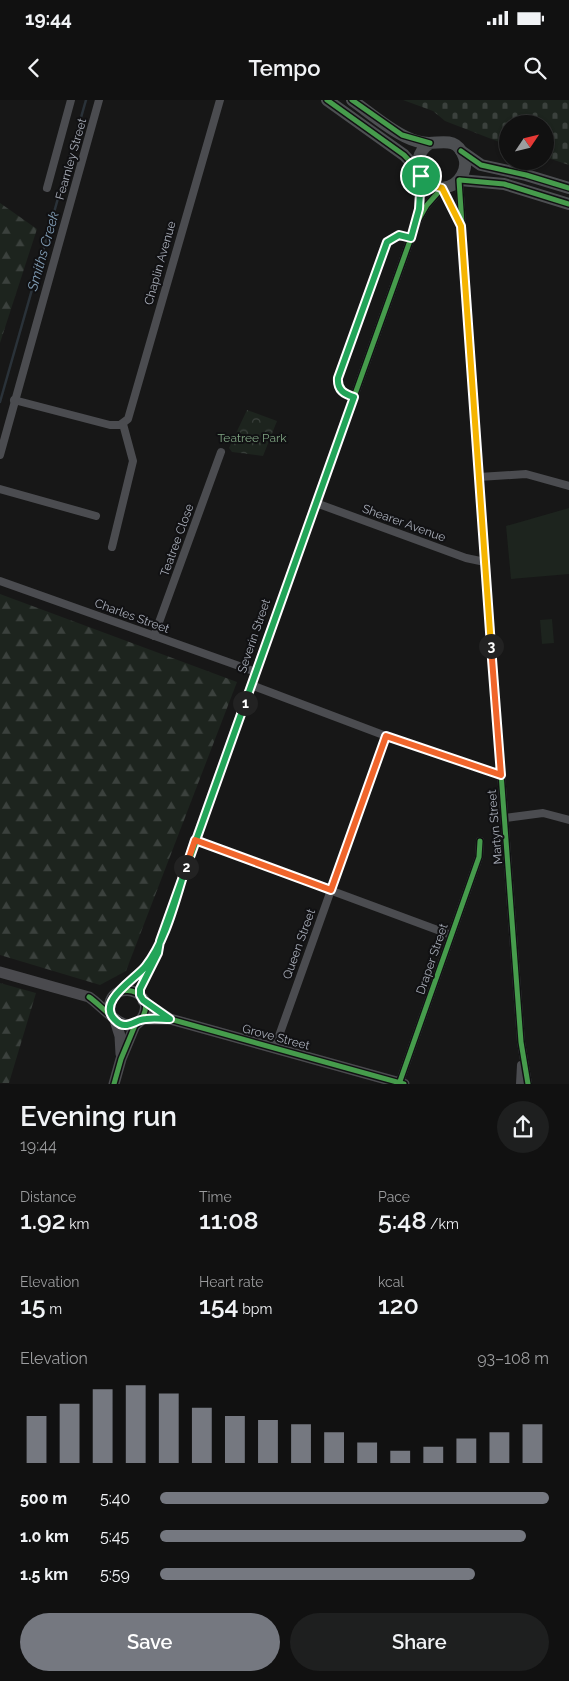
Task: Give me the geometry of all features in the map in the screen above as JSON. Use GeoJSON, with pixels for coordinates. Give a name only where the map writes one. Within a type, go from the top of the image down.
{"type":"FeatureCollection","features":[{"type":"Feature","properties":{"kind":"main road"},"geometry":{"type":"LineString","coordinates":[[327,100],[404,154],[430,185],[442,188],[452,186],[459,180],[465,168],[461,152]]}},
{"type":"Feature","properties":{"kind":"main road"},"geometry":{"type":"LineString","coordinates":[[352,100],[402,135],[430,143],[448,142],[481,164],[569,188]]}},
{"type":"Feature","properties":{"kind":"main road"},"geometry":{"type":"LineString","coordinates":[[420,174],[419,157],[430,143]]}},
{"type":"Feature","properties":{"kind":"main road"},"geometry":{"type":"LineString","coordinates":[[459,180],[504,184],[569,204]]}},
{"type":"Feature","properties":{"kind":"street","name":"Fearnley Street"},"geometry":{"type":"LineString","coordinates":[[48,188],[71,100]]}},
{"type":"Feature","properties":{"kind":"street","name":"Fearnley Street"},"geometry":{"type":"LineString","coordinates":[[0,455],[100,100]]}},
{"type":"Feature","properties":{"kind":"street","name":"Chaplin Avenue"},"geometry":{"type":"LineString","coordinates":[[120,425],[129,416],[220,100]]}},
{"type":"Feature","properties":{"kind":"street","name":"Severin Street"},"geometry":{"type":"LineString","coordinates":[[416,224],[420,199],[420,174]]}},
{"type":"Feature","properties":{"kind":"street","name":"Martyn Street"},"geometry":{"type":"LineString","coordinates":[[459,180],[485,562],[522,1053],[528,1084]]}},
{"type":"Feature","properties":{"kind":"street","name":"Severin Street"},"geometry":{"type":"LineString","coordinates":[[141,998],[142,984],[158,953],[160,941],[195,840],[416,224],[427,205],[442,188]]}},
{"type":"Feature","properties":{"kind":"street","name":"Martyn Street"},"geometry":{"type":"LineString","coordinates":[[442,188],[461,226]]}},
{"type":"Feature","properties":{"kind":"street"},"geometry":{"type":"LineString","coordinates":[[354,397],[342,392],[338,384],[338,378],[382,254],[391,238],[399,235],[411,238]]}},
{"type":"Feature","properties":{"kind":"street"},"geometry":{"type":"LineString","coordinates":[[14,400],[120,425],[133,461],[112,547]]}},
{"type":"Feature","properties":{"kind":"street","name":"Teatree Close"},"geometry":{"type":"LineString","coordinates":[[154,636],[221,452]]}},
{"type":"Feature","properties":{"kind":"street"},"geometry":{"type":"LineString","coordinates":[[479,478],[526,474],[569,486]]}},
{"type":"Feature","properties":{"kind":"street"},"geometry":{"type":"LineString","coordinates":[[0,489],[96,516]]}},
{"type":"Feature","properties":{"kind":"street","name":"Shearer Avenue"},"geometry":{"type":"LineString","coordinates":[[316,503],[466,558],[485,562]]}},
{"type":"Feature","properties":{"kind":"street","name":"Charles Street"},"geometry":{"type":"LineString","coordinates":[[0,581],[256,672]]}},
{"type":"Feature","properties":{"kind":"street"},"geometry":{"type":"LineString","coordinates":[[251,685],[386,736],[501,775]]}},
{"type":"Feature","properties":{"kind":"street","name":"Queen Street"},"geometry":{"type":"LineString","coordinates":[[275,1047],[386,736]]}},
{"type":"Feature","properties":{"kind":"street"},"geometry":{"type":"LineString","coordinates":[[505,818],[543,813],[569,820]]}},
{"type":"Feature","properties":{"kind":"street"},"geometry":{"type":"LineString","coordinates":[[195,840],[451,935]]}},
{"type":"Feature","properties":{"kind":"street","name":"Draper Street"},"geometry":{"type":"LineString","coordinates":[[401,1083],[479,856],[480,841]]}},
{"type":"Feature","properties":{"kind":"street","name":"Severin Street"},"geometry":{"type":"LineString","coordinates":[[119,992],[146,966],[160,941]]}},
{"type":"Feature","properties":{"kind":"street"},"geometry":{"type":"LineString","coordinates":[[0,972],[89,997],[133,991],[141,998],[145,1009],[121,1058],[114,1084]]}},
{"type":"Feature","properties":{"kind":"street"},"geometry":{"type":"LineString","coordinates":[[119,992],[110,1004],[120,1036],[121,1058]]}},
{"type":"Feature","properties":{"kind":"street"},"geometry":{"type":"LineString","coordinates":[[89,997],[125,1026],[139,1021]]}},
{"type":"Feature","properties":{"kind":"street","name":"Grove Street"},"geometry":{"type":"LineString","coordinates":[[141,998],[170,1019]]}},
{"type":"Feature","properties":{"kind":"street","name":"Grove Street"},"geometry":{"type":"LineString","coordinates":[[139,1021],[170,1019],[401,1083]]}},
{"type":"Feature","properties":{"kind":"street","name":"Martyn Street"},"geometry":{"type":"LineString","coordinates":[[520,1084],[522,1053]]}},
{"type":"Feature","properties":{"kind":"green space"},"geometry":{"type":"Polygon","coordinates":[[[403,100],[569,100],[569,165],[554,160],[554,115],[499,115],[499,142],[445,121],[433,111],[403,100]]]}},
{"type":"Feature","properties":{"kind":"green space"},"geometry":{"type":"Polygon","coordinates":[[[0,203],[37,229],[0,343],[0,203]]]}},
{"type":"Feature","properties":{"kind":"green space","name":"Teatree Park"},"geometry":{"type":"Polygon","coordinates":[[[247,410],[277,421],[263,456],[232,452],[229,448],[247,410]]]}},
{"type":"Feature","properties":{"kind":"green space"},"geometry":{"type":"Polygon","coordinates":[[[569,508],[569,574],[511,579],[506,526],[569,508]]]}},
{"type":"Feature","properties":{"kind":"green space"},"geometry":{"type":"Polygon","coordinates":[[[0,594],[237,682],[126,971],[100,985],[0,955],[0,594]]]}},
{"type":"Feature","properties":{"kind":"green space"},"geometry":{"type":"Polygon","coordinates":[[[552,619],[554,643],[542,644],[540,620],[552,619]]]}},
{"type":"Feature","properties":{"kind":"green space"},"geometry":{"type":"Polygon","coordinates":[[[0,983],[36,993],[9,1083],[0,1083],[0,983]]]}},
{"type":"Feature","properties":{"kind":"waterway","name":"Smiths Creek"},"geometry":{"type":"LineString","coordinates":[[0,402],[86,100]]}},
{"type":"Feature","properties":{"kind":"cycle path"},"geometry":{"type":"LineString","coordinates":[[327,100],[404,155],[419,171]]}},
{"type":"Feature","properties":{"kind":"cycle path"},"geometry":{"type":"LineString","coordinates":[[352,100],[402,135],[430,143]]}},
{"type":"Feature","properties":{"kind":"cycle path"},"geometry":{"type":"LineString","coordinates":[[461,151],[481,165],[526,175],[569,188]]}},
{"type":"Feature","properties":{"kind":"cycle path"},"geometry":{"type":"LineString","coordinates":[[459,180],[521,1042],[528,1084]]}},
{"type":"Feature","properties":{"kind":"cycle path"},"geometry":{"type":"LineString","coordinates":[[460,180],[504,184],[569,204]]}},
{"type":"Feature","properties":{"kind":"cycle path"},"geometry":{"type":"LineString","coordinates":[[140,995],[141,988],[156,955],[195,840],[416,224],[427,205],[442,188]]}},
{"type":"Feature","properties":{"kind":"cycle path"},"geometry":{"type":"LineString","coordinates":[[399,1084],[479,857],[480,841]]}},
{"type":"Feature","properties":{"kind":"cycle path"},"geometry":{"type":"LineString","coordinates":[[89,997],[117,1020],[132,1026],[139,1022],[144,1014],[145,1005],[142,997],[128,990],[120,991],[113,996],[110,1003],[111,1015]]}},
{"type":"Feature","properties":{"kind":"cycle path"},"geometry":{"type":"LineString","coordinates":[[141,1019],[170,1019],[404,1084]]}},
{"type":"Feature","properties":{"kind":"cycle path"},"geometry":{"type":"LineString","coordinates":[[114,1084],[121,1059],[136,1023]]}},
{"type":"Feature","properties":{"kind":"route"},"geometry":{"type":"LineString","coordinates":[[421,176],[419,209],[411,238],[399,235],[387,242],[338,378],[339,388],[342,392],[354,397],[195,840],[160,941],[158,953],[140,989],[140,995],[143,1000],[170,1019],[145,1019],[125,1026],[111,1016],[110,1004],[112,998],[146,966],[160,941],[178,891],[195,840],[331,890],[386,736],[501,775],[461,226],[442,188],[430,185],[421,176]]}}]}
